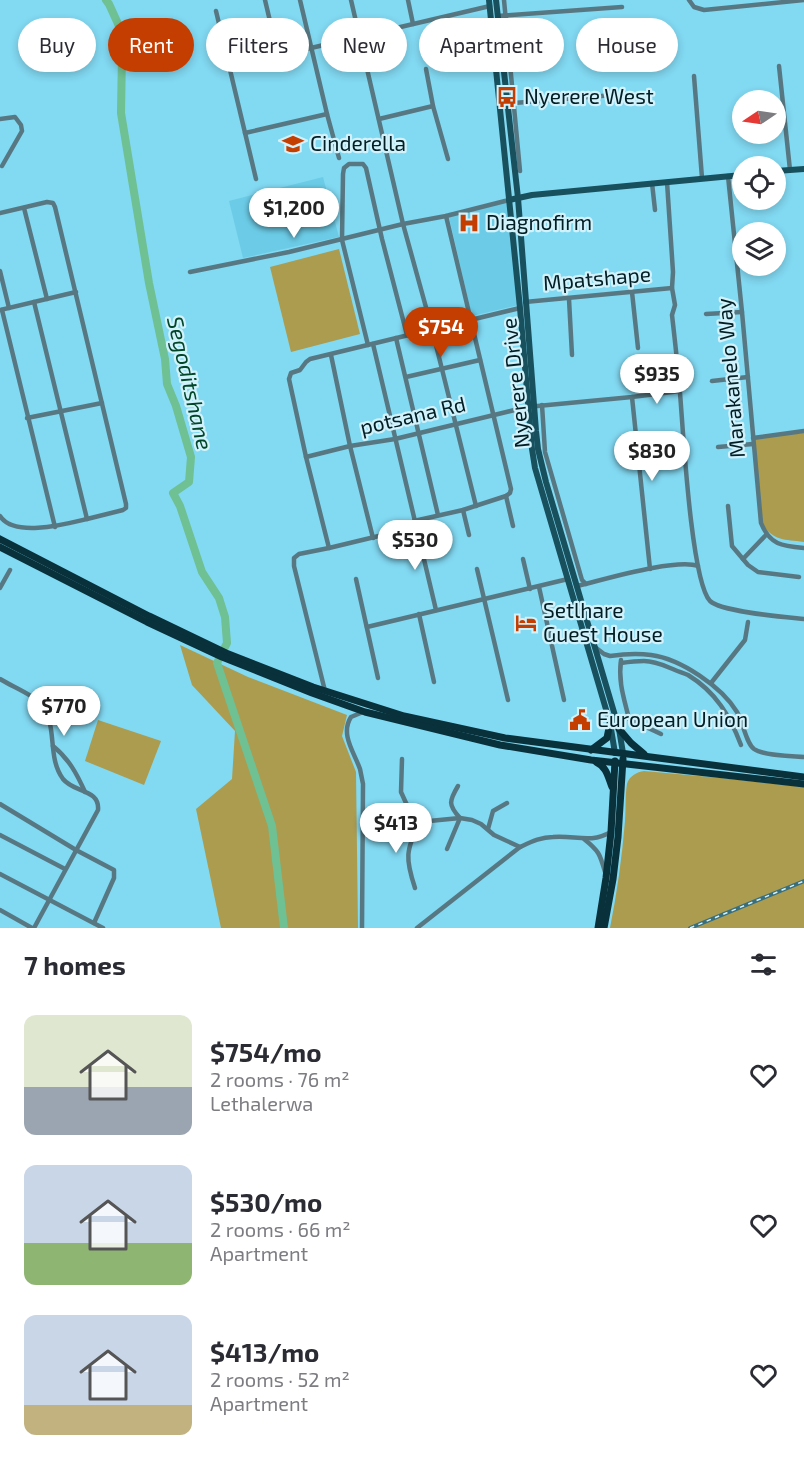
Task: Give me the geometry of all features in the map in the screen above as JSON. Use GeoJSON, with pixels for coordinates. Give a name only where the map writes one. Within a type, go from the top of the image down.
{"type":"FeatureCollection","features":[{"type":"Feature","properties":{"kind":"main road","name":"Nyerere Drive"},"geometry":{"type":"LineString","coordinates":[[496,0],[501,16],[518,198],[530,434],[535,468],[619,753]]}},
{"type":"Feature","properties":{"kind":"main road","name":"Nyerere Drive"},"geometry":{"type":"LineString","coordinates":[[490,3],[509,200],[522,305]]}},
{"type":"Feature","properties":{"kind":"main road"},"geometry":{"type":"LineString","coordinates":[[786,170],[804,169]]}},
{"type":"Feature","properties":{"kind":"main road"},"geometry":{"type":"LineString","coordinates":[[509,200],[532,195],[732,175]]}},
{"type":"Feature","properties":{"kind":"main road","name":"Nyerere Drive"},"geometry":{"type":"LineString","coordinates":[[530,406],[541,464],[619,729],[619,753]]}},
{"type":"Feature","properties":{"kind":"main road"},"geometry":{"type":"LineString","coordinates":[[0,539],[189,639]]}},
{"type":"Feature","properties":{"kind":"main road"},"geometry":{"type":"LineString","coordinates":[[0,547],[224,655],[312,693],[365,712],[500,745],[591,760],[804,784]]}},
{"type":"Feature","properties":{"kind":"main road"},"geometry":{"type":"LineString","coordinates":[[224,655],[325,691],[448,727],[505,738],[804,777]]}},
{"type":"Feature","properties":{"kind":"main road"},"geometry":{"type":"LineString","coordinates":[[591,750],[607,738],[610,723]]}},
{"type":"Feature","properties":{"kind":"main road"},"geometry":{"type":"LineString","coordinates":[[619,729],[646,756]]}},
{"type":"Feature","properties":{"kind":"main road"},"geometry":{"type":"LineString","coordinates":[[598,928],[617,792],[619,753]]}},
{"type":"Feature","properties":{"kind":"main road"},"geometry":{"type":"LineString","coordinates":[[591,760],[603,765],[617,792]]}},
{"type":"Feature","properties":{"kind":"main road"},"geometry":{"type":"LineString","coordinates":[[604,928],[618,837],[617,792],[625,774],[634,768],[643,766]]}},
{"type":"Feature","properties":{"kind":"street"},"geometry":{"type":"LineString","coordinates":[[265,0],[269,18]]}},
{"type":"Feature","properties":{"kind":"street"},"geometry":{"type":"LineString","coordinates":[[300,0],[339,158]]}},
{"type":"Feature","properties":{"kind":"street"},"geometry":{"type":"LineString","coordinates":[[351,0],[355,18]]}},
{"type":"Feature","properties":{"kind":"street"},"geometry":{"type":"LineString","coordinates":[[408,0],[413,24]]}},
{"type":"Feature","properties":{"kind":"street"},"geometry":{"type":"LineString","coordinates":[[504,0],[501,16],[514,103],[520,171]]}},
{"type":"Feature","properties":{"kind":"street"},"geometry":{"type":"LineString","coordinates":[[689,0],[694,7],[704,10],[804,0]]}},
{"type":"Feature","properties":{"kind":"street"},"geometry":{"type":"LineString","coordinates":[[407,25],[490,3]]}},
{"type":"Feature","properties":{"kind":"street"},"geometry":{"type":"LineString","coordinates":[[501,16],[622,7]]}},
{"type":"Feature","properties":{"kind":"street"},"geometry":{"type":"LineString","coordinates":[[216,10],[218,18]]}},
{"type":"Feature","properties":{"kind":"street"},"geometry":{"type":"LineString","coordinates":[[311,48],[321,46]]}},
{"type":"Feature","properties":{"kind":"street"},"geometry":{"type":"LineString","coordinates":[[778,66],[790,170]]}},
{"type":"Feature","properties":{"kind":"street"},"geometry":{"type":"LineString","coordinates":[[231,72],[256,179]]}},
{"type":"Feature","properties":{"kind":"street"},"geometry":{"type":"LineString","coordinates":[[368,72],[403,224],[476,506]]}},
{"type":"Feature","properties":{"kind":"street"},"geometry":{"type":"LineString","coordinates":[[427,72],[448,159]]}},
{"type":"Feature","properties":{"kind":"street"},"geometry":{"type":"LineString","coordinates":[[694,76],[702,178]]}},
{"type":"Feature","properties":{"kind":"street"},"geometry":{"type":"LineString","coordinates":[[514,103],[626,94]]}},
{"type":"Feature","properties":{"kind":"street"},"geometry":{"type":"LineString","coordinates":[[379,119],[434,106]]}},
{"type":"Feature","properties":{"kind":"street"},"geometry":{"type":"LineString","coordinates":[[245,133],[327,114]]}},
{"type":"Feature","properties":{"kind":"street"},"geometry":{"type":"LineString","coordinates":[[0,119],[15,117],[22,131],[2,166]]}},
{"type":"Feature","properties":{"kind":"street"},"geometry":{"type":"LineString","coordinates":[[406,335],[365,165],[349,164],[344,168],[343,174],[342,240],[371,344],[436,610]]}},
{"type":"Feature","properties":{"kind":"street","name":"Marakanelo Way"},"geometry":{"type":"LineString","coordinates":[[728,176],[759,509],[766,535]]}},
{"type":"Feature","properties":{"kind":"street"},"geometry":{"type":"LineString","coordinates":[[667,182],[672,288],[675,304],[672,315],[689,503],[698,566],[704,588],[712,603],[721,607],[804,619]]}},
{"type":"Feature","properties":{"kind":"street"},"geometry":{"type":"LineString","coordinates":[[652,183],[654,210]]}},
{"type":"Feature","properties":{"kind":"street"},"geometry":{"type":"LineString","coordinates":[[190,272],[342,240],[509,200]]}},
{"type":"Feature","properties":{"kind":"street"},"geometry":{"type":"LineString","coordinates":[[0,213],[47,202],[55,207],[126,504],[123,510],[55,527],[19,527],[3,521],[0,516]]}},
{"type":"Feature","properties":{"kind":"street"},"geometry":{"type":"LineString","coordinates":[[24,208],[47,299]]}},
{"type":"Feature","properties":{"kind":"street"},"geometry":{"type":"LineString","coordinates":[[414,521],[476,506],[506,496],[511,489],[446,216]]}},
{"type":"Feature","properties":{"kind":"street"},"geometry":{"type":"LineString","coordinates":[[0,271],[9,308]]}},
{"type":"Feature","properties":{"kind":"street","name":"Mpatshape"},"geometry":{"type":"LineString","coordinates":[[306,457],[289,379],[291,373],[300,370],[310,359],[472,320],[522,305],[672,288]]}},
{"type":"Feature","properties":{"kind":"street"},"geometry":{"type":"LineString","coordinates":[[55,527],[1,310],[76,292]]}},
{"type":"Feature","properties":{"kind":"street"},"geometry":{"type":"LineString","coordinates":[[632,292],[638,348]]}},
{"type":"Feature","properties":{"kind":"street"},"geometry":{"type":"LineString","coordinates":[[569,299],[572,355]]}},
{"type":"Feature","properties":{"kind":"street"},"geometry":{"type":"LineString","coordinates":[[34,302],[87,519]]}},
{"type":"Feature","properties":{"kind":"street"},"geometry":{"type":"LineString","coordinates":[[706,315],[742,312]]}},
{"type":"Feature","properties":{"kind":"street"},"geometry":{"type":"LineString","coordinates":[[396,338],[438,515]]}},
{"type":"Feature","properties":{"kind":"street"},"geometry":{"type":"LineString","coordinates":[[331,355],[350,446],[373,538]]}},
{"type":"Feature","properties":{"kind":"street"},"geometry":{"type":"LineString","coordinates":[[406,377],[480,360]]}},
{"type":"Feature","properties":{"kind":"street"},"geometry":{"type":"LineString","coordinates":[[712,381],[748,377]]}},
{"type":"Feature","properties":{"kind":"street","name":"potsana Rd"},"geometry":{"type":"LineString","coordinates":[[306,457],[350,446],[395,439],[530,406],[680,391]]}},
{"type":"Feature","properties":{"kind":"street"},"geometry":{"type":"LineString","coordinates":[[632,397],[650,569]]}},
{"type":"Feature","properties":{"kind":"street"},"geometry":{"type":"LineString","coordinates":[[27,418],[102,403]]}},
{"type":"Feature","properties":{"kind":"street"},"geometry":{"type":"LineString","coordinates":[[542,405],[545,452],[582,580],[586,584]]}},
{"type":"Feature","properties":{"kind":"street"},"geometry":{"type":"LineString","coordinates":[[718,447],[804,431]]}},
{"type":"Feature","properties":{"kind":"street"},"geometry":{"type":"LineString","coordinates":[[306,457],[329,549]]}},
{"type":"Feature","properties":{"kind":"street"},"geometry":{"type":"LineString","coordinates":[[506,496],[513,526]]}},
{"type":"Feature","properties":{"kind":"street"},"geometry":{"type":"LineString","coordinates":[[728,506],[732,546],[748,565],[758,572],[799,577]]}},
{"type":"Feature","properties":{"kind":"street"},"geometry":{"type":"LineString","coordinates":[[463,510],[469,535]]}},
{"type":"Feature","properties":{"kind":"street"},"geometry":{"type":"LineString","coordinates":[[325,691],[294,558],[299,554],[329,549],[416,527]]}},
{"type":"Feature","properties":{"kind":"street"},"geometry":{"type":"LineString","coordinates":[[743,559],[766,535],[783,545],[804,548]]}},
{"type":"Feature","properties":{"kind":"street"},"geometry":{"type":"LineString","coordinates":[[523,559],[530,589]]}},
{"type":"Feature","properties":{"kind":"street"},"geometry":{"type":"LineString","coordinates":[[577,586],[650,569],[686,564],[698,566]]}},
{"type":"Feature","properties":{"kind":"street"},"geometry":{"type":"LineString","coordinates":[[477,569],[508,700]]}},
{"type":"Feature","properties":{"kind":"street"},"geometry":{"type":"LineString","coordinates":[[0,588],[10,570]]}},
{"type":"Feature","properties":{"kind":"street"},"geometry":{"type":"LineString","coordinates":[[356,579],[378,678]]}},
{"type":"Feature","properties":{"kind":"street"},"geometry":{"type":"LineString","coordinates":[[367,627],[568,579]]}},
{"type":"Feature","properties":{"kind":"street"},"geometry":{"type":"LineString","coordinates":[[539,587],[564,700]]}},
{"type":"Feature","properties":{"kind":"street"},"geometry":{"type":"LineString","coordinates":[[419,614],[434,682]]}},
{"type":"Feature","properties":{"kind":"street"},"geometry":{"type":"LineString","coordinates":[[711,683],[745,640],[748,622]]}},
{"type":"Feature","properties":{"kind":"street"},"geometry":{"type":"LineString","coordinates":[[595,647],[610,656]]}},
{"type":"Feature","properties":{"kind":"street"},"geometry":{"type":"LineString","coordinates":[[600,665],[605,658],[610,656],[650,654],[684,665],[711,683],[734,707],[752,747],[757,751],[804,757]]}},
{"type":"Feature","properties":{"kind":"street"},"geometry":{"type":"LineString","coordinates":[[622,655],[619,673],[620,686],[629,719],[661,734]]}},
{"type":"Feature","properties":{"kind":"street"},"geometry":{"type":"LineString","coordinates":[[621,663],[645,661],[663,664],[687,675],[709,690],[732,721],[741,745]]}},
{"type":"Feature","properties":{"kind":"street"},"geometry":{"type":"LineString","coordinates":[[0,679],[39,701],[49,719],[54,759],[62,778],[98,800],[98,810],[33,928],[0,910]]}},
{"type":"Feature","properties":{"kind":"street"},"geometry":{"type":"LineString","coordinates":[[362,928],[363,784],[346,731],[351,717],[365,712]]}},
{"type":"Feature","properties":{"kind":"street"},"geometry":{"type":"LineString","coordinates":[[53,746],[72,766],[85,792]]}},
{"type":"Feature","properties":{"kind":"street"},"geometry":{"type":"LineString","coordinates":[[402,759],[401,792],[419,822]]}},
{"type":"Feature","properties":{"kind":"street"},"geometry":{"type":"LineString","coordinates":[[458,786],[451,798],[451,805],[460,818]]}},
{"type":"Feature","properties":{"kind":"street"},"geometry":{"type":"LineString","coordinates":[[488,829],[493,811],[507,803]]}},
{"type":"Feature","properties":{"kind":"street"},"geometry":{"type":"LineString","coordinates":[[0,804],[114,870],[114,879],[94,923]]}},
{"type":"Feature","properties":{"kind":"street"},"geometry":{"type":"LineString","coordinates":[[419,822],[460,818],[477,821],[494,835],[520,847]]}},
{"type":"Feature","properties":{"kind":"street"},"geometry":{"type":"LineString","coordinates":[[447,849],[460,818]]}},
{"type":"Feature","properties":{"kind":"street"},"geometry":{"type":"LineString","coordinates":[[416,888],[409,870],[408,854],[419,822]]}},
{"type":"Feature","properties":{"kind":"street"},"geometry":{"type":"LineString","coordinates":[[417,928],[520,847],[541,838],[599,838],[611,832]]}},
{"type":"Feature","properties":{"kind":"street"},"geometry":{"type":"LineString","coordinates":[[0,835],[65,869]]}},
{"type":"Feature","properties":{"kind":"street"},"geometry":{"type":"LineString","coordinates":[[584,839],[596,848],[606,878]]}},
{"type":"Feature","properties":{"kind":"street"},"geometry":{"type":"LineString","coordinates":[[0,874],[103,928]]}},
{"type":"Feature","properties":{"kind":"shaded area"},"geometry":{"type":"Polygon","coordinates":[[[323,177],[339,237],[243,258],[229,201],[323,177]]]}},
{"type":"Feature","properties":{"kind":"shaded area"},"geometry":{"type":"Polygon","coordinates":[[[510,201],[519,305],[472,316],[448,213],[510,201]]]}},
{"type":"Feature","properties":{"kind":"shaded area"},"geometry":{"type":"Polygon","coordinates":[[[339,249],[360,334],[291,352],[270,267],[339,249]]]}},
{"type":"Feature","properties":{"kind":"shaded area"},"geometry":{"type":"Polygon","coordinates":[[[804,433],[804,542],[775,537],[761,523],[753,438],[804,433]]]}},
{"type":"Feature","properties":{"kind":"shaded area"},"geometry":{"type":"Polygon","coordinates":[[[180,645],[248,677],[347,715],[342,736],[356,772],[358,928],[221,928],[196,809],[232,779],[235,731],[192,685],[180,645]]]}},
{"type":"Feature","properties":{"kind":"shaded area"},"geometry":{"type":"Polygon","coordinates":[[[98,720],[161,741],[144,785],[85,761],[98,720]]]}},
{"type":"Feature","properties":{"kind":"shaded area"},"geometry":{"type":"Polygon","coordinates":[[[644,771],[804,787],[804,928],[610,928],[622,848],[627,784],[634,775],[644,771]]]}},
{"type":"Feature","properties":{"kind":"waterway","name":"Segoditshane"},"geometry":{"type":"LineString","coordinates":[[106,0],[119,26],[122,53],[121,113],[149,283],[165,359],[167,384],[191,457],[189,482],[173,493],[180,506],[202,572],[219,598],[225,617],[227,643],[217,663],[272,826],[284,928]]}},
{"type":"Feature","properties":{"kind":"railway"},"geometry":{"type":"LineString","coordinates":[[690,928],[804,881]]}},
{"type":"Feature","properties":{"kind":"place","name":"Nyerere West"},"geometry":{"type":"Point","coordinates":[507,97]}},
{"type":"Feature","properties":{"kind":"place","name":"Cinderella"},"geometry":{"type":"Point","coordinates":[293,144]}},
{"type":"Feature","properties":{"kind":"place","name":"Diagnofirm"},"geometry":{"type":"Point","coordinates":[469,223]}},
{"type":"Feature","properties":{"kind":"place","name":"Setlhare Guest House"},"geometry":{"type":"Point","coordinates":[526,623]}},
{"type":"Feature","properties":{"kind":"place","name":"European Union"},"geometry":{"type":"Point","coordinates":[580,720]}}]}
